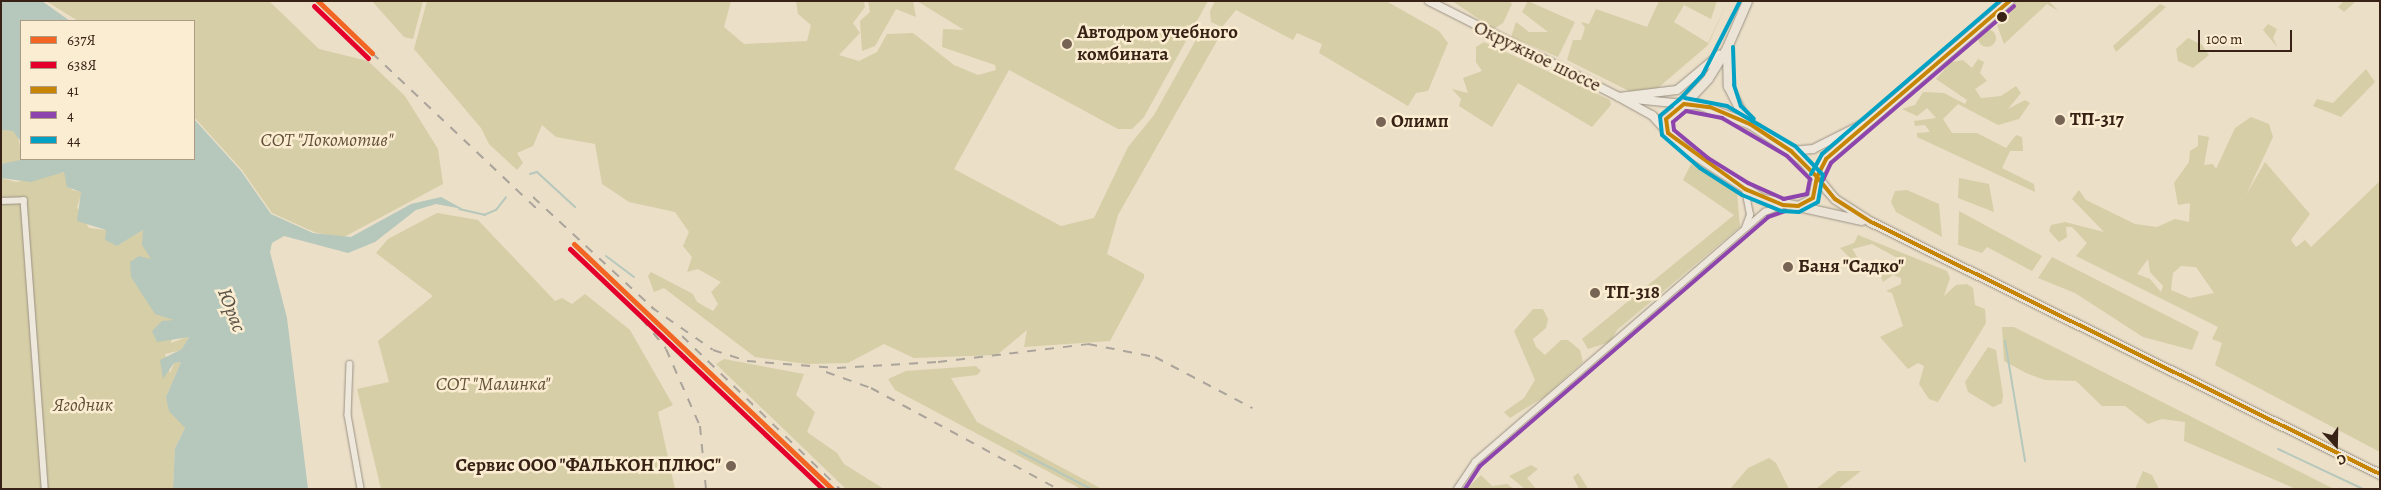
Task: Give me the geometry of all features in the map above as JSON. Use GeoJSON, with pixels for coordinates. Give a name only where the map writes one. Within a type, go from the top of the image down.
{"type":"FeatureCollection","features":[{"type":"Feature","properties":{"kind":"main road","name":"Окружное шоссе"},"geometry":{"type":"LineString","coordinates":[[1430,1],[1652,115],[1668,133],[1745,189],[1783,205],[1798,206],[1871,222]]}},
{"type":"Feature","properties":{"kind":"main road"},"geometry":{"type":"LineString","coordinates":[[1668,133],[1666,119],[1684,104],[1708,78],[1728,47],[1748,1]]}},
{"type":"Feature","properties":{"kind":"main road"},"geometry":{"type":"LineString","coordinates":[[1798,206],[1813,198],[1817,177],[1826,159],[2010,1]]}},
{"type":"Feature","properties":{"kind":"main road"},"geometry":{"type":"LineString","coordinates":[[1620,97],[1677,90],[1728,47]]}},
{"type":"Feature","properties":{"kind":"main road"},"geometry":{"type":"LineString","coordinates":[[1728,47],[1728,86],[1736,109],[1750,124]]}},
{"type":"Feature","properties":{"kind":"main road","name":"Окружное шоссе"},"geometry":{"type":"LineString","coordinates":[[1620,97],[1710,107],[1750,124],[1791,151],[1817,177],[1835,199],[1871,222],[2380,474]]}},
{"type":"Feature","properties":{"kind":"main road"},"geometry":{"type":"LineString","coordinates":[[1791,151],[1813,149],[1874,118]]}},
{"type":"Feature","properties":{"kind":"street"},"geometry":{"type":"LineString","coordinates":[[1744,230],[1750,215],[1745,189]]}},
{"type":"Feature","properties":{"kind":"street"},"geometry":{"type":"LineString","coordinates":[[1,202],[24,200],[45,489]]}},
{"type":"Feature","properties":{"kind":"street"},"geometry":{"type":"LineString","coordinates":[[1457,489],[1469,468],[1765,212],[1783,205]]}},
{"type":"Feature","properties":{"kind":"street"},"geometry":{"type":"LineString","coordinates":[[350,364],[348,415],[361,489]]}},
{"type":"Feature","properties":{"kind":"green space","name":"СОТ \"Локомотив\""},"geometry":{"type":"Polygon","coordinates":[[[46,1],[269,1],[319,49],[368,61],[405,96],[438,149],[443,184],[342,238],[314,232],[272,213],[242,170],[195,118],[195,20],[76,20],[46,1]]]}},
{"type":"Feature","properties":{"kind":"green space"},"geometry":{"type":"Polygon","coordinates":[[[372,1],[423,1],[413,39],[404,37],[372,1]]]}},
{"type":"Feature","properties":{"kind":"green space"},"geometry":{"type":"Polygon","coordinates":[[[427,1],[731,1],[724,27],[744,44],[807,41],[811,25],[798,14],[796,1],[864,1],[865,7],[853,23],[860,33],[839,55],[859,61],[877,52],[887,34],[913,33],[954,65],[978,75],[996,70],[995,65],[942,47],[943,29],[964,30],[917,1],[1208,1],[1144,117],[1132,129],[1118,129],[1009,70],[954,169],[1061,226],[1094,218],[1128,147],[1154,115],[1202,29],[1217,31],[1218,39],[1118,215],[1107,254],[1144,274],[1144,278],[1110,341],[1024,347],[1027,330],[997,355],[914,358],[884,344],[848,363],[807,364],[755,357],[664,288],[654,292],[648,276],[651,272],[693,294],[697,302],[713,311],[718,304],[711,292],[721,282],[698,269],[687,272],[692,257],[683,246],[689,232],[675,212],[629,202],[602,184],[595,144],[556,137],[542,125],[533,146],[517,153],[523,163],[517,170],[489,144],[481,128],[414,49],[427,1]]]}},
{"type":"Feature","properties":{"kind":"green space"},"geometry":{"type":"Polygon","coordinates":[[[868,1],[913,1],[916,17],[896,9],[875,46],[862,51],[860,21],[870,12],[868,1]]]}},
{"type":"Feature","properties":{"kind":"green space"},"geometry":{"type":"Polygon","coordinates":[[[1215,1],[1386,1],[1439,31],[1448,43],[1428,91],[1416,93],[1408,106],[1319,53],[1322,44],[1297,33],[1293,40],[1236,10],[1222,27],[1211,22],[1210,11],[1215,1]]]}},
{"type":"Feature","properties":{"kind":"green space"},"geometry":{"type":"Polygon","coordinates":[[[1452,1],[1509,1],[1512,4],[1503,23],[1494,29],[1452,1]]]}},
{"type":"Feature","properties":{"kind":"green space"},"geometry":{"type":"Polygon","coordinates":[[[1528,1],[1575,22],[1558,57],[1511,37],[1516,22],[1529,32],[1548,32],[1522,12],[1528,1]]]}},
{"type":"Feature","properties":{"kind":"green space"},"geometry":{"type":"Polygon","coordinates":[[[1659,1],[1717,1],[1711,19],[1684,5],[1674,22],[1708,43],[1727,3],[1708,45],[1645,99],[1567,60],[1573,40],[1581,40],[1585,28],[1581,22],[1589,24],[1596,9],[1647,27],[1659,1]]]}},
{"type":"Feature","properties":{"kind":"green space"},"geometry":{"type":"Polygon","coordinates":[[[2017,1],[2049,1],[2058,11],[2047,4],[2004,44],[1997,25],[2006,22],[2005,12],[2017,1]]]}},
{"type":"Feature","properties":{"kind":"green space"},"geometry":{"type":"Polygon","coordinates":[[[2344,1],[2356,1],[2344,12],[2338,7],[2344,1]]]}},
{"type":"Feature","properties":{"kind":"green space"},"geometry":{"type":"Polygon","coordinates":[[[2160,4],[2166,7],[2116,52],[2113,46],[2160,4]]]}},
{"type":"Feature","properties":{"kind":"green space"},"geometry":{"type":"Polygon","coordinates":[[[2268,24],[2277,29],[2273,38],[2278,48],[2263,30],[2268,24]]]}},
{"type":"Feature","properties":{"kind":"green space"},"geometry":{"type":"Polygon","coordinates":[[[1987,29],[1993,32],[1996,38],[1993,44],[1987,47],[1981,44],[1978,38],[1981,32],[1987,29]]]}},
{"type":"Feature","properties":{"kind":"green space"},"geometry":{"type":"Polygon","coordinates":[[[2188,38],[2202,45],[2209,55],[2193,68],[2178,61],[2176,49],[2188,38]]]}},
{"type":"Feature","properties":{"kind":"green space"},"geometry":{"type":"Polygon","coordinates":[[[1484,42],[1610,100],[1611,105],[1592,127],[1518,83],[1492,127],[1459,106],[1461,99],[1452,89],[1468,93],[1463,78],[1482,71],[1476,62],[1476,47],[1484,42]]]}},
{"type":"Feature","properties":{"kind":"green space"},"geometry":{"type":"Polygon","coordinates":[[[1978,59],[1984,62],[1980,73],[1987,81],[1975,89],[1981,98],[2001,96],[2016,86],[2021,93],[2008,109],[2025,100],[2030,103],[2019,119],[1998,125],[1958,104],[1943,119],[1952,133],[1977,133],[2006,148],[2016,135],[2022,137],[2023,151],[2010,151],[2002,168],[2034,184],[2035,192],[1917,137],[1917,133],[1930,132],[1925,125],[1915,126],[1914,121],[1936,118],[1927,108],[1917,116],[1902,109],[1915,105],[1923,92],[1944,93],[1965,104],[1967,100],[1936,79],[1951,62],[1963,60],[1972,68],[1978,59]]]}},
{"type":"Feature","properties":{"kind":"green space"},"geometry":{"type":"Polygon","coordinates":[[[2366,69],[2375,82],[2341,117],[2313,106],[2317,99],[2333,103],[2366,69]]]}},
{"type":"Feature","properties":{"kind":"green space"},"geometry":{"type":"Polygon","coordinates":[[[2251,117],[2269,124],[2273,137],[2246,195],[2265,162],[2310,214],[2291,240],[2296,247],[2305,240],[2311,247],[2380,181],[2380,452],[2215,365],[2222,343],[2212,339],[2218,327],[2076,256],[2087,243],[2072,227],[2066,227],[2067,237],[2059,242],[2049,231],[2051,225],[2065,222],[2104,232],[2072,199],[2079,190],[2086,200],[2135,224],[2157,227],[2175,219],[2189,222],[2190,203],[2178,205],[2174,183],[2189,162],[2190,151],[2198,146],[2198,135],[2209,137],[2204,165],[2213,164],[2216,169],[2235,128],[2251,117]],[[2148,259],[2137,274],[2150,279],[2161,292],[2163,286],[2150,272],[2148,259]],[[2181,266],[2173,273],[2171,290],[2190,298],[2214,293],[2196,267],[2181,266]]]}},
{"type":"Feature","properties":{"kind":"green space"},"geometry":{"type":"Polygon","coordinates":[[[1,130],[13,131],[18,137],[20,160],[23,161],[1,164],[1,130]]]}},
{"type":"Feature","properties":{"kind":"green space"},"geometry":{"type":"Polygon","coordinates":[[[1691,164],[1737,192],[1740,227],[1617,330],[1610,342],[1588,349],[1582,339],[1734,215],[1683,180],[1691,164]]]}},
{"type":"Feature","properties":{"kind":"green space","name":"Ягодник"},"geometry":{"type":"Polygon","coordinates":[[[65,172],[72,190],[82,192],[77,207],[89,228],[106,230],[117,246],[143,230],[175,321],[171,343],[189,336],[182,350],[165,354],[170,373],[174,363],[181,362],[166,397],[185,428],[175,448],[173,489],[1,489],[1,178],[16,182],[65,172]]]}},
{"type":"Feature","properties":{"kind":"green space"},"geometry":{"type":"Polygon","coordinates":[[[1959,178],[1989,184],[1994,212],[1958,198],[1959,178]]]}},
{"type":"Feature","properties":{"kind":"green space"},"geometry":{"type":"Polygon","coordinates":[[[1907,190],[1939,204],[1942,237],[1896,212],[1891,202],[1895,191],[1907,190]]]}},
{"type":"Feature","properties":{"kind":"green space"},"geometry":{"type":"Polygon","coordinates":[[[1959,211],[2042,256],[2032,271],[1987,247],[1982,253],[1958,245],[1959,211]]]}},
{"type":"Feature","properties":{"kind":"green space","name":"СОТ \"Малинка\""},"geometry":{"type":"Polygon","coordinates":[[[437,213],[478,220],[555,301],[562,298],[572,304],[585,294],[630,330],[673,405],[658,412],[675,489],[381,489],[357,389],[389,382],[378,341],[433,296],[376,253],[388,239],[437,213]]]}},
{"type":"Feature","properties":{"kind":"green space"},"geometry":{"type":"Polygon","coordinates":[[[1858,235],[1947,271],[1950,278],[1944,296],[1956,285],[1967,284],[1973,288],[1975,305],[1985,309],[1986,323],[1938,402],[1929,399],[1919,384],[1924,366],[1918,363],[1908,369],[1880,337],[1903,326],[1892,293],[1886,291],[1901,284],[1901,278],[1893,275],[1883,282],[1881,277],[1885,267],[1899,266],[1901,260],[1872,244],[1852,249],[1858,258],[1851,259],[1840,248],[1854,243],[1858,235]]]}},
{"type":"Feature","properties":{"kind":"green space"},"geometry":{"type":"Polygon","coordinates":[[[2052,257],[2199,332],[2192,350],[2143,337],[2075,293],[2038,278],[2052,257]]]}},
{"type":"Feature","properties":{"kind":"green space"},"geometry":{"type":"Polygon","coordinates":[[[1533,309],[1543,309],[1548,319],[1546,328],[1533,339],[1536,347],[1545,355],[1561,340],[1568,340],[1580,350],[1583,362],[1544,397],[1510,418],[1504,412],[1524,398],[1535,380],[1514,331],[1533,309]]]}},
{"type":"Feature","properties":{"kind":"green space"},"geometry":{"type":"Polygon","coordinates":[[[2002,327],[2014,327],[2334,489],[2296,489],[2184,441],[2185,422],[2162,419],[2148,424],[2125,406],[2102,406],[2076,381],[2045,380],[2026,373],[2004,361],[2002,327]]]}},
{"type":"Feature","properties":{"kind":"green space"},"geometry":{"type":"Polygon","coordinates":[[[1988,347],[1996,350],[2003,395],[2002,403],[1993,407],[1968,392],[1965,382],[1988,347]]]}},
{"type":"Feature","properties":{"kind":"green space"},"geometry":{"type":"Polygon","coordinates":[[[724,359],[804,374],[796,395],[815,412],[807,432],[837,453],[844,464],[884,489],[846,489],[716,364],[724,359]]]}},
{"type":"Feature","properties":{"kind":"green space"},"geometry":{"type":"Polygon","coordinates":[[[976,366],[981,371],[977,375],[951,378],[977,422],[1102,489],[1081,489],[895,390],[888,379],[906,371],[976,366]]]}},
{"type":"Feature","properties":{"kind":"green space"},"geometry":{"type":"Polygon","coordinates":[[[1769,458],[1776,463],[1789,489],[1730,489],[1748,468],[1769,458]]]}},
{"type":"Feature","properties":{"kind":"green space"},"geometry":{"type":"Polygon","coordinates":[[[1531,465],[1538,469],[1527,478],[1536,489],[1525,489],[1509,476],[1531,465]]]}},
{"type":"Feature","properties":{"kind":"green space"},"geometry":{"type":"Polygon","coordinates":[[[1838,471],[1861,471],[1838,489],[1816,489],[1838,471]]]}},
{"type":"Feature","properties":{"kind":"green space"},"geometry":{"type":"Polygon","coordinates":[[[2143,471],[2152,475],[2159,489],[2135,489],[2143,471]]]}},
{"type":"Feature","properties":{"kind":"green space"},"geometry":{"type":"Polygon","coordinates":[[[1578,473],[1588,489],[1579,489],[1573,477],[1578,473]]]}},
{"type":"Feature","properties":{"kind":"green space"},"geometry":{"type":"Polygon","coordinates":[[[1481,475],[1492,486],[1507,484],[1514,489],[1466,489],[1481,475]]]}},
{"type":"Feature","properties":{"kind":"water"},"geometry":{"type":"Polygon","coordinates":[[[1,1],[42,1],[69,20],[20,20],[20,141],[13,131],[1,130],[1,1]]]}},
{"type":"Feature","properties":{"kind":"water","name":"Юрас"},"geometry":{"type":"Polygon","coordinates":[[[195,120],[241,171],[271,214],[313,233],[351,237],[411,204],[441,197],[463,209],[436,204],[416,210],[375,242],[348,253],[284,236],[272,243],[270,252],[287,318],[308,489],[173,489],[175,448],[185,428],[169,411],[166,397],[181,362],[174,363],[163,379],[160,360],[182,349],[189,337],[157,342],[152,331],[162,321],[174,320],[155,314],[131,277],[130,262],[139,256],[151,259],[142,245],[143,230],[117,246],[105,240],[106,230],[77,221],[81,192],[67,187],[64,172],[31,182],[1,178],[1,164],[20,160],[195,160],[195,120]]]}},
{"type":"Feature","properties":{"kind":"waterway"},"geometry":{"type":"LineString","coordinates":[[530,174],[537,172],[575,207]]}},
{"type":"Feature","properties":{"kind":"waterway"},"geometry":{"type":"LineString","coordinates":[[459,209],[484,215],[496,210],[506,197]]}},
{"type":"Feature","properties":{"kind":"waterway"},"geometry":{"type":"LineString","coordinates":[[606,256],[634,277]]}},
{"type":"Feature","properties":{"kind":"waterway"},"geometry":{"type":"LineString","coordinates":[[2005,341],[2025,461]]}},
{"type":"Feature","properties":{"kind":"waterway"},"geometry":{"type":"LineString","coordinates":[[2278,449],[2363,489]]}},
{"type":"Feature","properties":{"kind":"waterway"},"geometry":{"type":"LineString","coordinates":[[1018,451],[1091,489]]}},
{"type":"Feature","properties":{"kind":"railway"},"geometry":{"type":"LineString","coordinates":[[372,53],[536,208]]}},
{"type":"Feature","properties":{"kind":"railway"},"geometry":{"type":"LineString","coordinates":[[533,197],[655,310]]}},
{"type":"Feature","properties":{"kind":"railway"},"geometry":{"type":"LineString","coordinates":[[572,250],[642,319],[666,349],[700,426],[706,489]]}},
{"type":"Feature","properties":{"kind":"railway"},"geometry":{"type":"LineString","coordinates":[[651,307],[713,350],[747,361],[837,368],[938,362],[1088,344],[1155,357],[1252,408]]}},
{"type":"Feature","properties":{"kind":"railway"},"geometry":{"type":"LineString","coordinates":[[682,336],[840,489]]}},
{"type":"Feature","properties":{"kind":"railway"},"geometry":{"type":"LineString","coordinates":[[826,372],[871,388],[1058,489]]}},
{"type":"Feature","properties":{"kind":"transit line","name":"637Я"},"geometry":{"type":"LineString","coordinates":[[318,1],[372,53]]}},
{"type":"Feature","properties":{"kind":"transit line","name":"44"},"geometry":{"type":"LineString","coordinates":[[1679,100],[1703,74],[1740,1]]}},
{"type":"Feature","properties":{"kind":"transit line","name":"44"},"geometry":{"type":"LineString","coordinates":[[1811,174],[1822,154],[2000,1]]}},
{"type":"Feature","properties":{"kind":"transit line","name":"41"},"geometry":{"type":"LineString","coordinates":[[1817,177],[1826,159],[2010,1]]}},
{"type":"Feature","properties":{"kind":"transit line","name":"638Я"},"geometry":{"type":"LineString","coordinates":[[314,6],[368,58]]}},
{"type":"Feature","properties":{"kind":"transit line","name":"4"},"geometry":{"type":"LineString","coordinates":[[1823,180],[1831,163],[2014,6]]}},
{"type":"Feature","properties":{"kind":"transit line","name":"44"},"geometry":{"type":"LineString","coordinates":[[1733,47],[1734,85],[1741,106],[1754,119]]}},
{"type":"Feature","properties":{"kind":"transit line","name":"44"},"geometry":{"type":"LineString","coordinates":[[1680,99],[1660,116],[1662,135],[1700,168],[1742,195],[1781,211],[1799,212],[1818,202],[1823,175],[1795,146],[1727,106],[1685,98]]}},
{"type":"Feature","properties":{"kind":"transit line","name":"41"},"geometry":{"type":"LineString","coordinates":[[1684,104],[1710,107],[1750,124],[1791,151],[1817,177],[1813,198],[1798,206],[1783,205],[1745,189],[1668,133],[1666,119],[1684,104]]}},
{"type":"Feature","properties":{"kind":"transit line","name":"4"},"geometry":{"type":"LineString","coordinates":[[1686,111],[1722,118],[1787,156],[1810,179],[1807,194],[1784,199],[1748,183],[1708,158],[1674,130],[1673,122],[1686,111]]}},
{"type":"Feature","properties":{"kind":"transit line","name":"41"},"geometry":{"type":"LineString","coordinates":[[1817,177],[1835,199],[1871,222],[2380,474]]}},
{"type":"Feature","properties":{"kind":"transit line","name":"4"},"geometry":{"type":"LineString","coordinates":[[1465,489],[1480,466],[1768,217],[1785,211]]}},
{"type":"Feature","properties":{"kind":"transit line","name":"637Я"},"geometry":{"type":"LineString","coordinates":[[574,244],[832,489]]}},
{"type":"Feature","properties":{"kind":"transit line","name":"638Я"},"geometry":{"type":"LineString","coordinates":[[570,249],[823,489]]}},
{"type":"Feature","properties":{"kind":"place","name":"Автодром учебного комбината"},"geometry":{"type":"Point","coordinates":[1067,44]}},
{"type":"Feature","properties":{"kind":"place","name":"ТП-317"},"geometry":{"type":"Point","coordinates":[2060,120]}},
{"type":"Feature","properties":{"kind":"place","name":"Олимп"},"geometry":{"type":"Point","coordinates":[1381,122]}},
{"type":"Feature","properties":{"kind":"place","name":"Баня \"Садко\""},"geometry":{"type":"Point","coordinates":[1788,267]}},
{"type":"Feature","properties":{"kind":"place","name":"ТП-318"},"geometry":{"type":"Point","coordinates":[1595,293]}},
{"type":"Feature","properties":{"kind":"place","name":"Сервис ООО \"ФАЛЬКОН ПЛЮС\""},"geometry":{"type":"Point","coordinates":[731,466]}}]}
